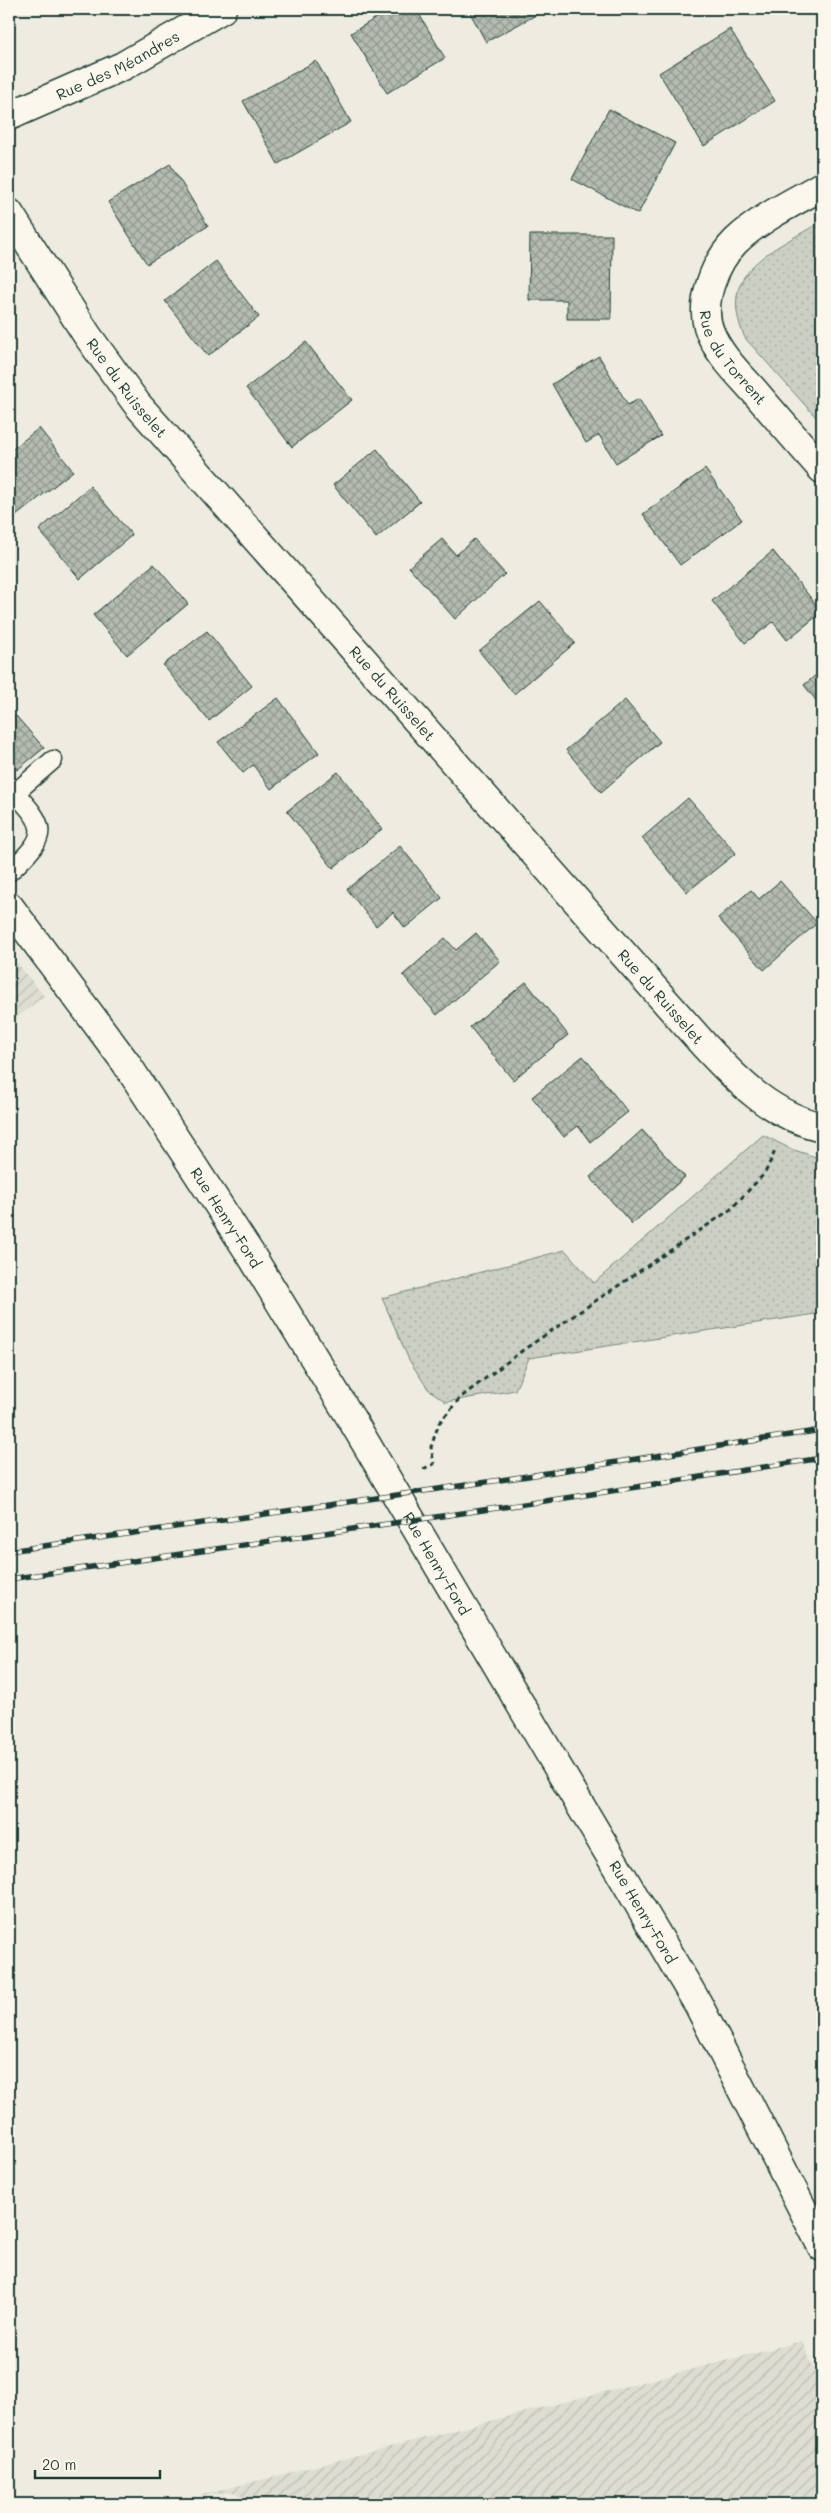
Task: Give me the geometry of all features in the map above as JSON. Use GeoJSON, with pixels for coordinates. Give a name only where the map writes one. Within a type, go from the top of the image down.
{"type":"FeatureCollection","features":[{"type":"Feature","properties":{"kind":"street","name":"Rue des Méandres"},"geometry":{"type":"LineString","coordinates":[[9,116],[123,66],[222,9]]}},
{"type":"Feature","properties":{"kind":"street","name":"Rue du Torrent"},"geometry":{"type":"LineString","coordinates":[[822,186],[761,223],[736,241],[722,258],[713,276],[706,316],[709,331],[730,364],[822,470]]}},
{"type":"Feature","properties":{"kind":"street","name":"Rue du Ruisselet"},"geometry":{"type":"LineString","coordinates":[[9,213],[106,362],[167,438],[711,1053],[761,1100],[790,1116],[822,1127]]}},
{"type":"Feature","properties":{"kind":"street","name":"Rue Henry-Ford"},"geometry":{"type":"LineString","coordinates":[[9,906],[98,1024],[159,1113],[251,1255],[391,1486],[698,2004],[822,2247]]}},
{"type":"Feature","properties":{"kind":"lane"},"geometry":{"type":"LineString","coordinates":[[9,872],[34,847],[40,830],[38,820],[12,790],[53,760]]}},
{"type":"Feature","properties":{"kind":"path"},"geometry":{"type":"LineString","coordinates":[[391,1486],[434,1464],[431,1447],[439,1423],[461,1397],[523,1350],[730,1210],[765,1173],[790,1116]]}},
{"type":"Feature","properties":{"kind":"shaded area"},"geometry":{"type":"Polygon","coordinates":[[[822,221],[822,424],[745,338],[737,314],[737,295],[743,279],[754,265],[785,242],[822,221]]]}},
{"type":"Feature","properties":{"kind":"shaded area"},"geometry":{"type":"Polygon","coordinates":[[[9,953],[44,996],[9,1024],[9,953]]]}},
{"type":"Feature","properties":{"kind":"shaded area"},"geometry":{"type":"Polygon","coordinates":[[[763,1135],[791,1149],[822,1159],[822,1313],[529,1358],[515,1390],[446,1402],[428,1389],[409,1360],[382,1298],[565,1250],[594,1283],[763,1135]]]}},
{"type":"Feature","properties":{"kind":"shaded area"},"geometry":{"type":"Polygon","coordinates":[[[802,2341],[822,2389],[822,2504],[257,2504],[251,2499],[232,2492],[194,2497],[802,2341]]]}},
{"type":"Feature","properties":{"kind":"building"},"geometry":{"type":"Polygon","coordinates":[[[391,9],[416,9],[445,58],[387,93],[351,33],[391,9]]]}},
{"type":"Feature","properties":{"kind":"building"},"geometry":{"type":"Polygon","coordinates":[[[468,9],[547,9],[486,42],[468,9]]]}},
{"type":"Feature","properties":{"kind":"building"},"geometry":{"type":"Polygon","coordinates":[[[730,29],[775,101],[704,146],[659,73],[730,29]]]}},
{"type":"Feature","properties":{"kind":"building"},"geometry":{"type":"Polygon","coordinates":[[[316,61],[351,122],[278,164],[243,101],[316,61]]]}},
{"type":"Feature","properties":{"kind":"building"},"geometry":{"type":"Polygon","coordinates":[[[609,109],[675,143],[638,214],[572,179],[609,109]]]}},
{"type":"Feature","properties":{"kind":"building"},"geometry":{"type":"Polygon","coordinates":[[[170,164],[208,226],[147,264],[108,202],[170,164]]]}},
{"type":"Feature","properties":{"kind":"building"},"geometry":{"type":"Polygon","coordinates":[[[530,235],[612,235],[611,319],[567,319],[567,300],[529,300],[530,235]]]}},
{"type":"Feature","properties":{"kind":"building"},"geometry":{"type":"Polygon","coordinates":[[[216,261],[259,317],[208,356],[165,301],[216,261]]]}},
{"type":"Feature","properties":{"kind":"building"},"geometry":{"type":"Polygon","coordinates":[[[306,342],[352,400],[292,447],[246,388],[306,342]]]}},
{"type":"Feature","properties":{"kind":"building"},"geometry":{"type":"Polygon","coordinates":[[[599,356],[628,405],[639,399],[661,436],[616,463],[599,435],[586,443],[552,384],[599,356]]]}},
{"type":"Feature","properties":{"kind":"building"},"geometry":{"type":"Polygon","coordinates":[[[39,428],[73,471],[11,520],[9,517],[9,452],[39,428]]]}},
{"type":"Feature","properties":{"kind":"building"},"geometry":{"type":"Polygon","coordinates":[[[377,449],[420,502],[376,538],[333,485],[377,449]]]}},
{"type":"Feature","properties":{"kind":"building"},"geometry":{"type":"Polygon","coordinates":[[[705,469],[742,520],[680,565],[643,514],[705,469]]]}},
{"type":"Feature","properties":{"kind":"building"},"geometry":{"type":"Polygon","coordinates":[[[90,486],[132,535],[80,579],[39,530],[90,486]]]}},
{"type":"Feature","properties":{"kind":"building"},"geometry":{"type":"Polygon","coordinates":[[[442,539],[456,555],[474,539],[505,574],[455,619],[409,567],[442,539]]]}},
{"type":"Feature","properties":{"kind":"building"},"geometry":{"type":"Polygon","coordinates":[[[773,551],[822,612],[787,640],[773,622],[745,643],[712,601],[773,551]]]}},
{"type":"Feature","properties":{"kind":"building"},"geometry":{"type":"Polygon","coordinates":[[[154,564],[188,604],[127,655],[93,615],[154,564]]]}},
{"type":"Feature","properties":{"kind":"building"},"geometry":{"type":"Polygon","coordinates":[[[540,601],[575,643],[514,694],[479,651],[540,601]]]}},
{"type":"Feature","properties":{"kind":"building"},"geometry":{"type":"Polygon","coordinates":[[[207,631],[252,686],[209,721],[163,665],[207,631]]]}},
{"type":"Feature","properties":{"kind":"building"},"geometry":{"type":"Polygon","coordinates":[[[822,670],[822,708],[804,685],[822,670]]]}},
{"type":"Feature","properties":{"kind":"building"},"geometry":{"type":"Polygon","coordinates":[[[278,698],[319,753],[271,789],[253,765],[243,773],[218,742],[278,698]]]}},
{"type":"Feature","properties":{"kind":"building"},"geometry":{"type":"Polygon","coordinates":[[[625,700],[660,742],[601,792],[566,750],[625,700]]]}},
{"type":"Feature","properties":{"kind":"building"},"geometry":{"type":"Polygon","coordinates":[[[16,716],[44,748],[17,770],[9,761],[9,722],[16,716]]]}},
{"type":"Feature","properties":{"kind":"building"},"geometry":{"type":"Polygon","coordinates":[[[338,772],[382,829],[333,868],[287,811],[338,772]]]}},
{"type":"Feature","properties":{"kind":"building"},"geometry":{"type":"Polygon","coordinates":[[[688,798],[736,853],[687,892],[642,838],[688,798]]]}},
{"type":"Feature","properties":{"kind":"building"},"geometry":{"type":"Polygon","coordinates":[[[400,846],[442,898],[405,928],[393,912],[376,926],[347,889],[400,846]]]}},
{"type":"Feature","properties":{"kind":"building"},"geometry":{"type":"Polygon","coordinates":[[[780,881],[817,923],[764,970],[718,918],[751,890],[759,899],[780,881]]]}},
{"type":"Feature","properties":{"kind":"building"},"geometry":{"type":"Polygon","coordinates":[[[476,933],[500,961],[437,1015],[403,975],[445,938],[456,950],[476,933]]]}},
{"type":"Feature","properties":{"kind":"building"},"geometry":{"type":"Polygon","coordinates":[[[526,982],[568,1035],[513,1080],[470,1027],[526,982]]]}},
{"type":"Feature","properties":{"kind":"building"},"geometry":{"type":"Polygon","coordinates":[[[583,1056],[628,1112],[590,1142],[578,1126],[564,1137],[532,1097],[583,1056]]]}},
{"type":"Feature","properties":{"kind":"building"},"geometry":{"type":"Polygon","coordinates":[[[642,1130],[685,1177],[632,1224],[590,1177],[642,1130]]]}},
{"type":"Feature","properties":{"kind":"railway"},"geometry":{"type":"LineString","coordinates":[[9,1551],[528,1476],[822,1430]]}},
{"type":"Feature","properties":{"kind":"railway"},"geometry":{"type":"LineString","coordinates":[[9,1579],[579,1496],[822,1458]]}}]}
